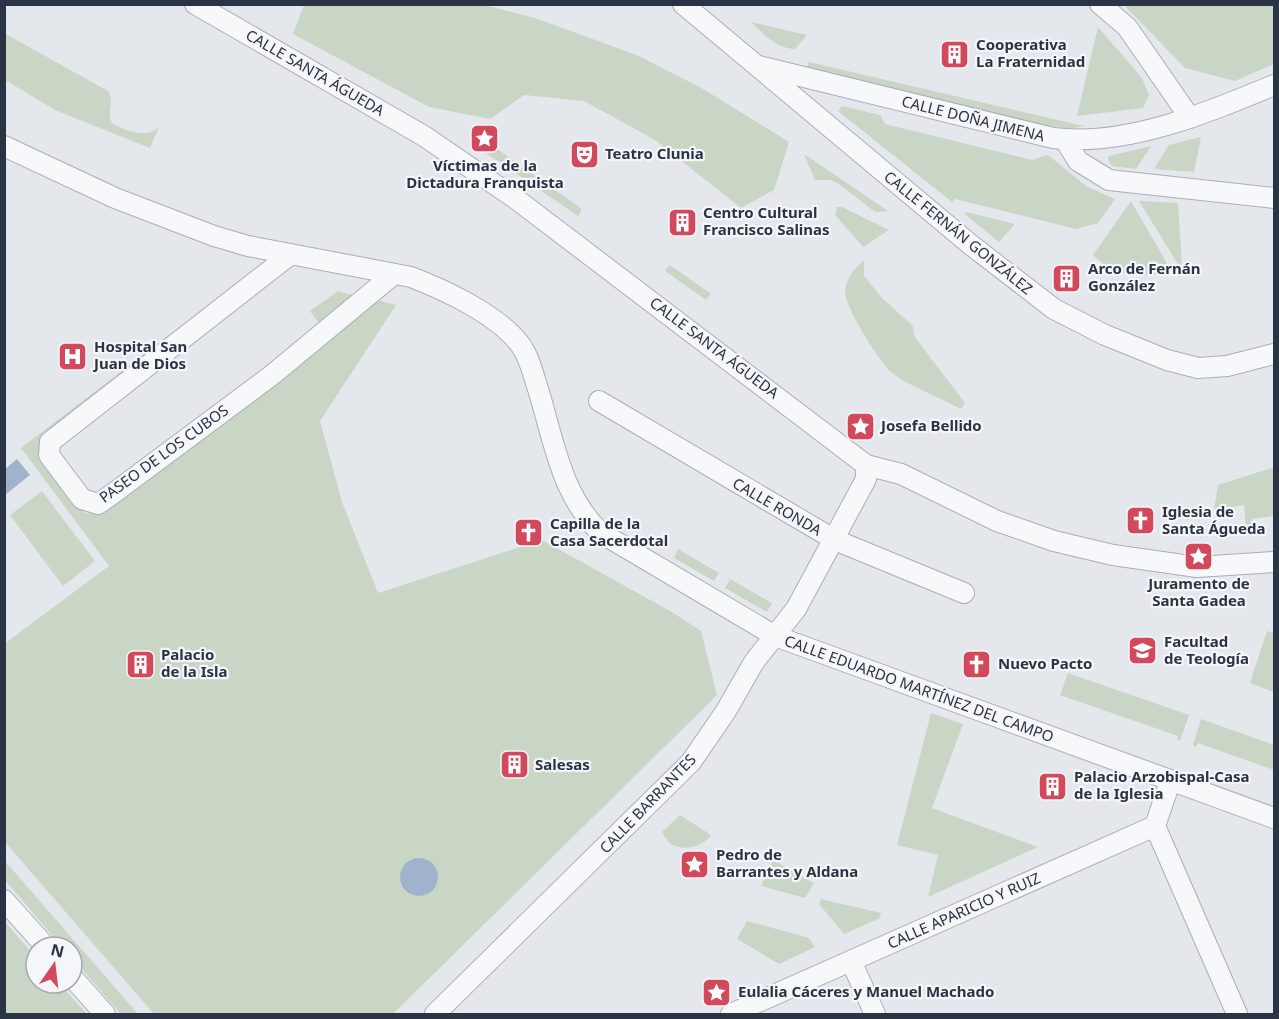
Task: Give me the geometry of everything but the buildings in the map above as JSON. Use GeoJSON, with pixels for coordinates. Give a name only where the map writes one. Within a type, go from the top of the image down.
{"type":"FeatureCollection","features":[{"type":"Feature","properties":{"kind":"street","name":"CALLE FERNÁN GONZÁLEZ"},"geometry":{"type":"LineString","coordinates":[[683,4],[971,245],[1038,298],[1071,319],[1167,360],[1198,368],[1227,366],[1275,354]]}},
{"type":"Feature","properties":{"kind":"street"},"geometry":{"type":"LineString","coordinates":[[1100,4],[1127,27],[1190,118]]}},
{"type":"Feature","properties":{"kind":"street","name":"CALLE SANTA ÁGUEDA"},"geometry":{"type":"LineString","coordinates":[[198,6],[424,136],[507,193],[866,465],[902,474],[997,521],[1047,540],[1113,555],[1211,568],[1275,562]]}},
{"type":"Feature","properties":{"kind":"street","name":"CALLE DOÑA JIMENA"},"geometry":{"type":"LineString","coordinates":[[757,66],[1065,140],[1084,141],[1190,118],[1275,85]]}},
{"type":"Feature","properties":{"kind":"street"},"geometry":{"type":"LineString","coordinates":[[1104,138],[1094,158],[1109,180]]}},
{"type":"Feature","properties":{"kind":"street"},"geometry":{"type":"LineString","coordinates":[[1065,140],[1078,161],[1109,180],[1275,198]]}},
{"type":"Feature","properties":{"kind":"street"},"geometry":{"type":"LineString","coordinates":[[4,146],[115,198],[213,236],[394,274]]}},
{"type":"Feature","properties":{"kind":"street","name":"PASEO DE LOS CUBOS"},"geometry":{"type":"LineString","coordinates":[[291,254],[50,442],[49,455],[82,499],[98,504],[111,495],[272,375],[394,274]]}},
{"type":"Feature","properties":{"kind":"street","name":"CALLE EDUARDO MARTÍNEZ DEL CAMPO"},"geometry":{"type":"LineString","coordinates":[[394,274],[436,287],[498,323],[520,344],[531,367],[570,494],[584,517],[601,533],[775,636],[1170,782],[1275,818]]}},
{"type":"Feature","properties":{"kind":"street","name":"CALLE RONDA"},"geometry":{"type":"LineString","coordinates":[[599,400],[835,540],[964,593]]}},
{"type":"Feature","properties":{"kind":"street","name":"CALLE BARRANTES"},"geometry":{"type":"LineString","coordinates":[[435,1014],[691,762],[726,711],[754,662],[796,609],[866,479],[866,465]]}},
{"type":"Feature","properties":{"kind":"street"},"geometry":{"type":"LineString","coordinates":[[1170,782],[1155,826],[1237,1014]]}},
{"type":"Feature","properties":{"kind":"street","name":"CALLE APARICIO Y RUIZ"},"geometry":{"type":"LineString","coordinates":[[731,1014],[1155,826]]}},
{"type":"Feature","properties":{"kind":"street"},"geometry":{"type":"LineString","coordinates":[[4,900],[35,935]]}},
{"type":"Feature","properties":{"kind":"street"},"geometry":{"type":"LineString","coordinates":[[851,961],[875,1014]]}},
{"type":"Feature","properties":{"kind":"street"},"geometry":{"type":"LineString","coordinates":[[84,990],[105,1014]]}},
{"type":"Feature","properties":{"kind":"green space"},"geometry":{"type":"Polygon","coordinates":[[[481,4],[538,19],[639,56],[703,89],[789,142],[774,190],[741,208],[655,140],[584,101],[524,95],[490,119],[429,107],[293,34],[304,5],[481,4]]]}},
{"type":"Feature","properties":{"kind":"green space"},"geometry":{"type":"Polygon","coordinates":[[[1124,5],[1274,5],[1274,64],[1235,81],[1185,68],[1124,5]]]}},
{"type":"Feature","properties":{"kind":"green space"},"geometry":{"type":"Polygon","coordinates":[[[751,22],[807,35],[795,49],[788,48],[771,40],[751,22]]]}},
{"type":"Feature","properties":{"kind":"green space"},"geometry":{"type":"Polygon","coordinates":[[[1098,27],[1142,78],[1149,95],[1143,108],[1077,116],[1098,27]]]}},
{"type":"Feature","properties":{"kind":"green space"},"geometry":{"type":"Polygon","coordinates":[[[4,33],[108,91],[111,99],[110,119],[112,123],[123,129],[142,133],[154,131],[159,127],[150,148],[55,110],[5,80],[4,33]]]}},
{"type":"Feature","properties":{"kind":"green space"},"geometry":{"type":"Polygon","coordinates":[[[809,62],[1084,126],[1070,129],[1044,125],[806,69],[809,62]]]}},
{"type":"Feature","properties":{"kind":"green space"},"geometry":{"type":"Polygon","coordinates":[[[842,106],[880,115],[885,124],[1032,160],[1048,155],[1086,186],[1115,199],[1098,223],[1076,229],[955,199],[952,202],[838,111],[842,106]]]}},
{"type":"Feature","properties":{"kind":"green space"},"geometry":{"type":"Polygon","coordinates":[[[1201,137],[1194,172],[1154,169],[1169,145],[1201,137]]]}},
{"type":"Feature","properties":{"kind":"green space"},"geometry":{"type":"Polygon","coordinates":[[[489,143],[582,209],[578,216],[483,151],[489,143]]]}},
{"type":"Feature","properties":{"kind":"green space"},"geometry":{"type":"Polygon","coordinates":[[[1151,146],[1136,169],[1112,166],[1108,160],[1109,156],[1151,146]]]}},
{"type":"Feature","properties":{"kind":"green space"},"geometry":{"type":"Polygon","coordinates":[[[804,154],[888,211],[877,212],[871,209],[839,184],[830,180],[815,180],[804,154]]]}},
{"type":"Feature","properties":{"kind":"green space"},"geometry":{"type":"Polygon","coordinates":[[[1131,201],[1173,274],[1130,275],[1121,273],[1093,255],[1131,201]]]}},
{"type":"Feature","properties":{"kind":"green space"},"geometry":{"type":"Polygon","coordinates":[[[1139,201],[1178,203],[1182,266],[1179,266],[1139,201]]]}},
{"type":"Feature","properties":{"kind":"green space"},"geometry":{"type":"Polygon","coordinates":[[[837,207],[842,207],[889,230],[863,247],[835,215],[837,207]]]}},
{"type":"Feature","properties":{"kind":"green space"},"geometry":{"type":"Polygon","coordinates":[[[966,212],[1015,224],[999,242],[965,214],[966,212]]]}},
{"type":"Feature","properties":{"kind":"green space"},"geometry":{"type":"Polygon","coordinates":[[[864,261],[864,276],[882,298],[913,326],[914,336],[965,403],[961,409],[897,377],[871,346],[850,309],[845,291],[851,274],[864,261]]]}},
{"type":"Feature","properties":{"kind":"green space"},"geometry":{"type":"Polygon","coordinates":[[[670,265],[711,294],[706,300],[665,271],[670,265]]]}},
{"type":"Feature","properties":{"kind":"green space"},"geometry":{"type":"Polygon","coordinates":[[[253,271],[260,273],[43,442],[59,481],[85,513],[101,514],[147,481],[377,300],[396,305],[320,421],[342,502],[378,593],[542,540],[672,612],[701,631],[717,695],[393,1014],[154,1014],[5,842],[4,644],[109,566],[21,448],[253,271]]]}},
{"type":"Feature","properties":{"kind":"green space"},"geometry":{"type":"Polygon","coordinates":[[[338,291],[357,296],[320,325],[310,311],[338,291]]]}},
{"type":"Feature","properties":{"kind":"green space"},"geometry":{"type":"Polygon","coordinates":[[[1274,467],[1274,516],[1252,519],[1252,525],[1246,526],[1244,505],[1214,510],[1218,485],[1274,467]]]}},
{"type":"Feature","properties":{"kind":"green space"},"geometry":{"type":"Polygon","coordinates":[[[42,491],[95,561],[63,586],[10,515],[42,491]]]}},
{"type":"Feature","properties":{"kind":"green space"},"geometry":{"type":"Polygon","coordinates":[[[678,549],[719,573],[714,581],[674,558],[678,549]]]}},
{"type":"Feature","properties":{"kind":"green space"},"geometry":{"type":"Polygon","coordinates":[[[730,579],[772,603],[767,612],[725,588],[730,579]]]}},
{"type":"Feature","properties":{"kind":"green space"},"geometry":{"type":"Polygon","coordinates":[[[1267,631],[1274,633],[1274,692],[1250,683],[1267,631]]]}},
{"type":"Feature","properties":{"kind":"green space"},"geometry":{"type":"Polygon","coordinates":[[[1068,673],[1189,715],[1180,741],[1177,740],[1178,736],[1060,695],[1068,673]]]}},
{"type":"Feature","properties":{"kind":"green space"},"geometry":{"type":"Polygon","coordinates":[[[931,713],[963,724],[932,808],[1038,847],[928,897],[938,855],[897,845],[931,713]]]}},
{"type":"Feature","properties":{"kind":"green space"},"geometry":{"type":"Polygon","coordinates":[[[1201,719],[1274,745],[1274,770],[1198,743],[1196,747],[1193,745],[1201,719]]]}},
{"type":"Feature","properties":{"kind":"green space"},"geometry":{"type":"Polygon","coordinates":[[[680,815],[711,835],[693,847],[681,848],[671,844],[662,832],[680,815]]]}},
{"type":"Feature","properties":{"kind":"green space"},"geometry":{"type":"Polygon","coordinates":[[[773,860],[814,883],[805,898],[761,886],[773,860]]]}},
{"type":"Feature","properties":{"kind":"green space"},"geometry":{"type":"Polygon","coordinates":[[[5,861],[69,935],[52,935],[5,880],[5,861]]]}},
{"type":"Feature","properties":{"kind":"green space"},"geometry":{"type":"Polygon","coordinates":[[[821,899],[881,913],[880,918],[844,934],[819,904],[821,899]]]}},
{"type":"Feature","properties":{"kind":"green space"},"geometry":{"type":"Polygon","coordinates":[[[4,921],[24,944],[24,995],[70,995],[87,1014],[5,1014],[4,921]]]}},
{"type":"Feature","properties":{"kind":"green space"},"geometry":{"type":"Polygon","coordinates":[[[747,921],[809,938],[815,947],[779,964],[737,939],[747,921]]]}},
{"type":"Feature","properties":{"kind":"green space"},"geometry":{"type":"Polygon","coordinates":[[[84,952],[138,1014],[121,1014],[84,972],[84,952]]]}},
{"type":"Feature","properties":{"kind":"water"},"geometry":{"type":"Polygon","coordinates":[[[17,459],[30,475],[5,495],[5,469],[17,459]]]}},
{"type":"Feature","properties":{"kind":"water"},"geometry":{"type":"Polygon","coordinates":[[[419,858],[433,863],[438,877],[433,891],[419,896],[405,891],[400,877],[405,863],[419,858]]]}},
{"type":"Feature","properties":{"kind":"place","name":"Cooperativa La Fraternidad"},"geometry":{"type":"Point","coordinates":[955,54]}},
{"type":"Feature","properties":{"kind":"place","name":"Víctimas de la Dictadura Franquista"},"geometry":{"type":"Point","coordinates":[485,139]}},
{"type":"Feature","properties":{"kind":"place","name":"Teatro Clunia"},"geometry":{"type":"Point","coordinates":[584,154]}},
{"type":"Feature","properties":{"kind":"place","name":"Centro Cultural Francisco Salinas"},"geometry":{"type":"Point","coordinates":[682,222]}},
{"type":"Feature","properties":{"kind":"place","name":"Arco de Fernán González"},"geometry":{"type":"Point","coordinates":[1067,278]}},
{"type":"Feature","properties":{"kind":"place","name":"Hospital San Juan de Dios"},"geometry":{"type":"Point","coordinates":[73,356]}},
{"type":"Feature","properties":{"kind":"place","name":"Josefa Bellido"},"geometry":{"type":"Point","coordinates":[860,426]}},
{"type":"Feature","properties":{"kind":"place","name":"Iglesia de Santa Águeda"},"geometry":{"type":"Point","coordinates":[1141,521]}},
{"type":"Feature","properties":{"kind":"place","name":"Capilla de la Casa Sacerdotal"},"geometry":{"type":"Point","coordinates":[529,533]}},
{"type":"Feature","properties":{"kind":"place","name":"Juramento de Santa Gadea"},"geometry":{"type":"Point","coordinates":[1199,557]}},
{"type":"Feature","properties":{"kind":"place","name":"Facultad de Teología"},"geometry":{"type":"Point","coordinates":[1143,651]}},
{"type":"Feature","properties":{"kind":"place","name":"Palacio de la Isla"},"geometry":{"type":"Point","coordinates":[140,664]}},
{"type":"Feature","properties":{"kind":"place","name":"Nuevo Pacto"},"geometry":{"type":"Point","coordinates":[977,664]}},
{"type":"Feature","properties":{"kind":"place","name":"Salesas"},"geometry":{"type":"Point","coordinates":[514,765]}},
{"type":"Feature","properties":{"kind":"place","name":"Palacio Arzobispal-Casa de la Iglesia"},"geometry":{"type":"Point","coordinates":[1053,786]}},
{"type":"Feature","properties":{"kind":"place","name":"Pedro de Barrantes y Aldana"},"geometry":{"type":"Point","coordinates":[695,864]}},
{"type":"Feature","properties":{"kind":"place","name":"Eulalia Cáceres y Manuel Machado"},"geometry":{"type":"Point","coordinates":[717,992]}}]}
